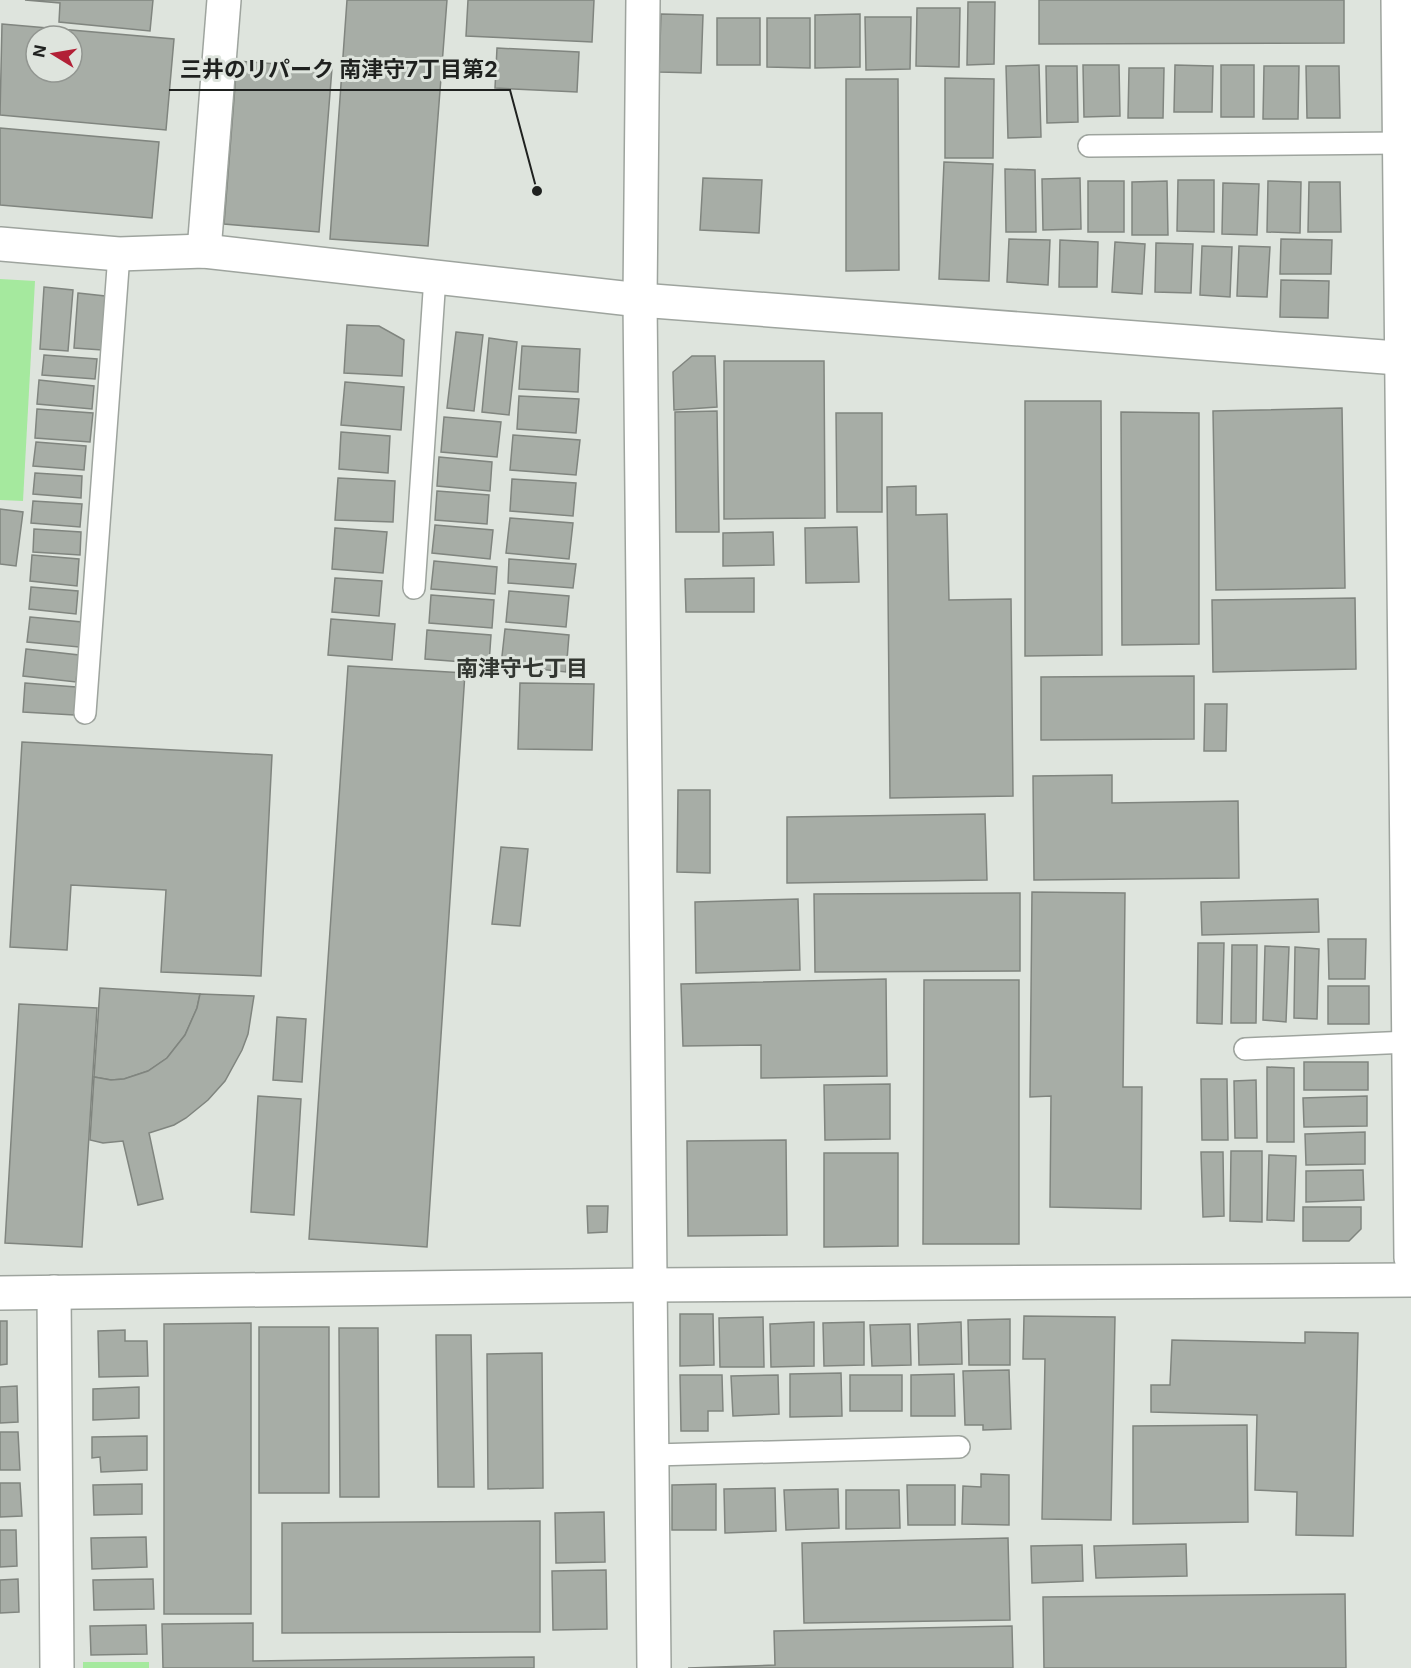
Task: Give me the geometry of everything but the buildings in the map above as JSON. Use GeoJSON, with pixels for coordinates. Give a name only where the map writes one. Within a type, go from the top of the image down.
{"type":"FeatureCollection","features":[{"type":"Feature","properties":{"kind":"street"},"geometry":{"type":"LineString","coordinates":[[204,251],[224,0]]}},
{"type":"Feature","properties":{"kind":"street"},"geometry":{"type":"LineString","coordinates":[[643,0],[640,300],[654,1668]]}},
{"type":"Feature","properties":{"kind":"street"},"geometry":{"type":"LineString","coordinates":[[1398,0],[1399,143],[1406,359],[1411,1258]]}},
{"type":"Feature","properties":{"kind":"street"},"geometry":{"type":"LineString","coordinates":[[0,244],[119,254],[204,251],[640,300],[1406,359]]}},
{"type":"Feature","properties":{"kind":"street"},"geometry":{"type":"LineString","coordinates":[[0,1293],[651,1285],[1411,1280]]}},
{"type":"Feature","properties":{"kind":"street"},"geometry":{"type":"LineString","coordinates":[[54,1292],[57,1668]]}},
{"type":"Feature","properties":{"kind":"lane"},"geometry":{"type":"LineString","coordinates":[[1089,146],[1399,143]]}},
{"type":"Feature","properties":{"kind":"lane"},"geometry":{"type":"LineString","coordinates":[[85,713],[119,254]]}},
{"type":"Feature","properties":{"kind":"lane"},"geometry":{"type":"LineString","coordinates":[[414,588],[435,277]]}},
{"type":"Feature","properties":{"kind":"lane"},"geometry":{"type":"LineString","coordinates":[[1245,1048],[1409,1042]]}},
{"type":"Feature","properties":{"kind":"lane"},"geometry":{"type":"LineString","coordinates":[[653,1455],[958,1447]]}},
{"type":"Feature","properties":{"kind":"green space"},"geometry":{"type":"Polygon","coordinates":[[[0,279],[35,281],[23,501],[0,500],[0,279]]]}},
{"type":"Feature","properties":{"kind":"green space"},"geometry":{"type":"Polygon","coordinates":[[[83,1662],[149,1662],[149,1668],[83,1668],[83,1662]]]}},
{"type":"Feature","properties":{"kind":"place","name":"三井のリパーク 南津守7丁目第2"},"geometry":{"type":"Point","coordinates":[537,191]}},
{"type":"Feature","properties":{"kind":"district","name":"南津守七丁目"},"geometry":{"type":"Point","coordinates":[522,668]}}]}
